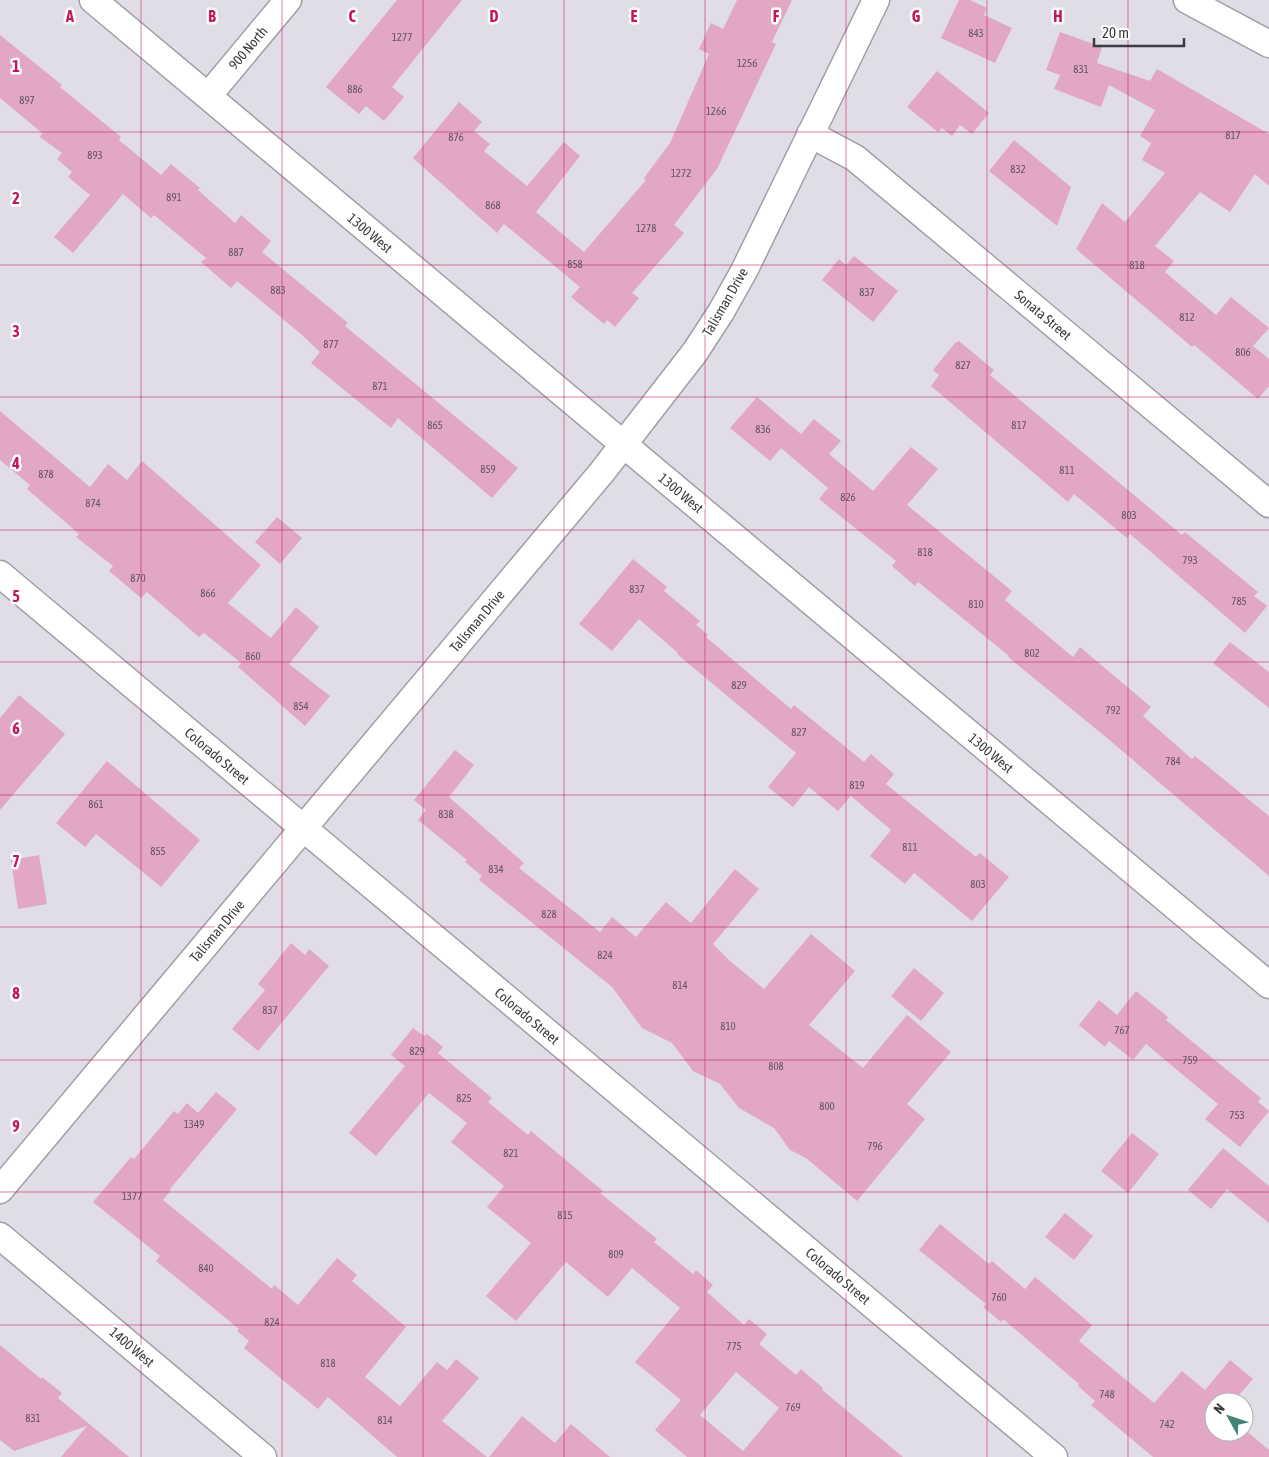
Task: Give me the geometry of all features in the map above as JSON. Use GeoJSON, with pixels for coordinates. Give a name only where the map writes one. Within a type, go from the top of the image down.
{"type":"FeatureCollection","features":[{"type":"Feature","properties":{"kind":"street","name":"1300 West"},"geometry":{"type":"LineString","coordinates":[[93,0],[1269,986]]}},
{"type":"Feature","properties":{"kind":"street","name":"900 North"},"geometry":{"type":"LineString","coordinates":[[208,96],[288,0]]}},
{"type":"Feature","properties":{"kind":"street","name":"Talisman Drive"},"geometry":{"type":"LineString","coordinates":[[0,1190],[602,472],[696,352],[744,271],[876,0]]}},
{"type":"Feature","properties":{"kind":"street"},"geometry":{"type":"LineString","coordinates":[[1187,0],[1269,44]]}},
{"type":"Feature","properties":{"kind":"street","name":"Sonata Street"},"geometry":{"type":"LineString","coordinates":[[810,134],[855,158],[1269,504]]}},
{"type":"Feature","properties":{"kind":"street","name":"Colorado Street"},"geometry":{"type":"LineString","coordinates":[[0,574],[1054,1457]]}},
{"type":"Feature","properties":{"kind":"street","name":"1400 West"},"geometry":{"type":"LineString","coordinates":[[0,1236],[264,1457]]}},
{"type":"Feature","properties":{"kind":"building"},"geometry":{"type":"Polygon","coordinates":[[[397,0],[462,0],[392,87],[404,97],[384,121],[366,106],[359,114],[326,87],[397,0]]]}},
{"type":"Feature","properties":{"kind":"building"},"geometry":{"type":"Polygon","coordinates":[[[737,0],[792,0],[772,42],[776,44],[717,169],[674,225],[684,233],[632,293],[639,298],[615,327],[607,320],[604,324],[571,297],[580,287],[504,224],[497,233],[413,158],[459,102],[482,122],[474,131],[490,144],[484,151],[527,186],[564,142],[580,156],[536,212],[584,252],[646,180],[644,178],[670,143],[709,54],[699,49],[711,23],[723,29],[737,0]]]}},
{"type":"Feature","properties":{"kind":"building"},"geometry":{"type":"Polygon","coordinates":[[[959,0],[970,0],[987,8],[984,15],[1012,28],[995,63],[941,38],[959,0]]]}},
{"type":"Feature","properties":{"kind":"building"},"geometry":{"type":"Polygon","coordinates":[[[1060,32],[1102,47],[1097,63],[1150,81],[1157,69],[1269,134],[1269,186],[1255,174],[1230,212],[1200,192],[1155,246],[1174,261],[1165,272],[1216,315],[1231,297],[1269,328],[1253,346],[1269,359],[1269,386],[1258,399],[1194,345],[1192,347],[1076,249],[1102,203],[1125,222],[1165,173],[1142,160],[1151,143],[1140,136],[1155,110],[1109,85],[1101,107],[1054,89],[1060,75],[1046,70],[1060,32]]]}},
{"type":"Feature","properties":{"kind":"building"},"geometry":{"type":"Polygon","coordinates":[[[0,35],[62,85],[60,87],[121,137],[119,140],[161,175],[171,164],[200,188],[198,190],[235,223],[241,215],[271,241],[262,252],[348,323],[345,326],[518,468],[492,498],[398,418],[391,428],[311,363],[320,352],[302,335],[237,281],[231,288],[201,262],[206,258],[154,215],[151,218],[123,194],[73,253],[54,237],[90,195],[68,177],[72,172],[57,159],[62,153],[40,137],[42,133],[0,98],[0,35]]]}},
{"type":"Feature","properties":{"kind":"building"},"geometry":{"type":"Polygon","coordinates":[[[937,71],[989,113],[972,134],[960,125],[952,136],[942,128],[938,132],[907,107],[937,71]]]}},
{"type":"Feature","properties":{"kind":"building"},"geometry":{"type":"Polygon","coordinates":[[[1014,140],[1071,187],[1057,226],[989,171],[1014,140]]]}},
{"type":"Feature","properties":{"kind":"building"},"geometry":{"type":"Polygon","coordinates":[[[854,256],[898,291],[873,322],[822,280],[839,259],[846,265],[854,256]]]}},
{"type":"Feature","properties":{"kind":"building"},"geometry":{"type":"Polygon","coordinates":[[[959,341],[994,370],[990,375],[1182,535],[1185,532],[1258,592],[1254,596],[1267,606],[1245,633],[1130,534],[1127,538],[1074,494],[1068,502],[931,386],[939,375],[933,370],[955,343],[959,341]]]}},
{"type":"Feature","properties":{"kind":"building"},"geometry":{"type":"Polygon","coordinates":[[[757,397],[801,434],[814,419],[841,441],[829,454],[873,491],[911,447],[938,469],[907,505],[1012,591],[1005,600],[1073,657],[1080,647],[1151,707],[1143,716],[1192,759],[1195,756],[1269,816],[1269,876],[1009,656],[918,582],[915,586],[892,566],[896,561],[819,499],[828,488],[781,448],[770,461],[730,428],[757,397]]]}},
{"type":"Feature","properties":{"kind":"building"},"geometry":{"type":"Polygon","coordinates":[[[0,411],[90,487],[108,464],[127,480],[142,461],[261,565],[228,603],[271,638],[296,607],[319,627],[289,664],[330,696],[305,726],[238,667],[241,663],[204,633],[199,637],[147,592],[141,598],[109,571],[113,566],[76,537],[79,534],[27,489],[30,485],[0,460],[0,411]]]}},
{"type":"Feature","properties":{"kind":"building"},"geometry":{"type":"Polygon","coordinates":[[[277,517],[302,538],[280,564],[255,542],[277,517]]]}},
{"type":"Feature","properties":{"kind":"building"},"geometry":{"type":"Polygon","coordinates":[[[633,559],[667,587],[664,591],[700,621],[696,625],[708,635],[706,637],[791,709],[794,705],[864,762],[871,754],[894,774],[886,784],[976,857],[980,853],[1009,877],[972,921],[914,873],[905,884],[870,856],[891,830],[851,796],[838,811],[809,787],[793,807],[768,787],[796,753],[677,654],[639,619],[612,651],[579,624],[633,559]]]}},
{"type":"Feature","properties":{"kind":"building"},"geometry":{"type":"Polygon","coordinates":[[[1230,642],[1269,672],[1269,708],[1213,663],[1230,642]]]}},
{"type":"Feature","properties":{"kind":"building"},"geometry":{"type":"Polygon","coordinates":[[[19,695],[65,734],[0,810],[0,718],[19,695]]]}},
{"type":"Feature","properties":{"kind":"building"},"geometry":{"type":"Polygon","coordinates":[[[455,750],[474,765],[449,797],[524,863],[519,868],[600,932],[612,917],[636,937],[666,902],[691,923],[735,869],[759,889],[713,944],[729,960],[764,989],[811,934],[855,971],[809,1025],[863,1068],[907,1015],[951,1052],[907,1104],[925,1119],[857,1201],[806,1158],[790,1150],[774,1128],[739,1108],[720,1084],[693,1071],[672,1043],[642,1028],[612,987],[479,880],[482,876],[465,862],[467,860],[418,820],[426,810],[414,800],[455,750]]]}},
{"type":"Feature","properties":{"kind":"building"},"geometry":{"type":"Polygon","coordinates":[[[107,761],[200,840],[161,887],[96,834],[85,847],[56,823],[107,761]]]}},
{"type":"Feature","properties":{"kind":"building"},"geometry":{"type":"Polygon","coordinates":[[[39,855],[47,904],[18,909],[11,860],[39,855]]]}},
{"type":"Feature","properties":{"kind":"building"},"geometry":{"type":"Polygon","coordinates":[[[291,943],[305,955],[309,949],[329,966],[258,1051],[232,1029],[265,990],[258,984],[291,943]]]}},
{"type":"Feature","properties":{"kind":"building"},"geometry":{"type":"Polygon","coordinates":[[[914,968],[944,993],[921,1021],[891,996],[914,968]]]}},
{"type":"Feature","properties":{"kind":"building"},"geometry":{"type":"Polygon","coordinates":[[[1136,991],[1168,1017],[1166,1020],[1261,1098],[1258,1102],[1269,1111],[1240,1147],[1205,1119],[1218,1104],[1146,1044],[1133,1060],[1109,1041],[1105,1047],[1079,1025],[1099,1000],[1117,1015],[1136,991]]]}},
{"type":"Feature","properties":{"kind":"building"},"geometry":{"type":"Polygon","coordinates":[[[413,1028],[424,1036],[427,1034],[443,1047],[438,1053],[492,1098],[488,1102],[528,1135],[531,1131],[603,1191],[600,1193],[657,1239],[654,1242],[693,1274],[696,1270],[713,1285],[707,1292],[744,1325],[749,1319],[767,1334],[759,1344],[796,1375],[801,1369],[823,1388],[822,1390],[903,1457],[687,1457],[655,1430],[681,1400],[635,1362],[680,1308],[632,1268],[608,1297],[566,1262],[516,1321],[486,1296],[531,1243],[487,1207],[504,1186],[451,1142],[467,1123],[429,1093],[376,1156],[349,1133],[405,1066],[391,1055],[413,1028]],[[736,1372],[700,1415],[743,1451],[779,1408],[736,1372]]]}},
{"type":"Feature","properties":{"kind":"building"},"geometry":{"type":"Polygon","coordinates":[[[216,1092],[237,1109],[170,1189],[163,1200],[272,1289],[274,1285],[298,1305],[337,1258],[357,1275],[352,1281],[406,1327],[365,1377],[400,1406],[437,1362],[447,1370],[456,1359],[479,1378],[442,1421],[487,1457],[397,1457],[328,1397],[318,1409],[244,1348],[249,1341],[237,1331],[239,1329],[156,1261],[160,1256],[93,1202],[131,1157],[134,1159],[174,1111],[178,1114],[187,1103],[198,1113],[216,1092]]]}},
{"type":"Feature","properties":{"kind":"building"},"geometry":{"type":"Polygon","coordinates":[[[1132,1133],[1159,1154],[1128,1193],[1101,1171],[1132,1133]]]}},
{"type":"Feature","properties":{"kind":"building"},"geometry":{"type":"Polygon","coordinates":[[[1223,1148],[1269,1186],[1269,1223],[1227,1189],[1211,1209],[1188,1190],[1223,1148]]]}},
{"type":"Feature","properties":{"kind":"building"},"geometry":{"type":"Polygon","coordinates":[[[1065,1213],[1093,1236],[1074,1260],[1045,1237],[1065,1213]]]}},
{"type":"Feature","properties":{"kind":"building"},"geometry":{"type":"Polygon","coordinates":[[[940,1224],[989,1264],[992,1261],[1025,1289],[1035,1277],[1092,1325],[1079,1341],[1154,1403],[1182,1371],[1205,1390],[1230,1360],[1253,1379],[1242,1392],[1204,1392],[1204,1442],[1254,1442],[1254,1437],[1269,1450],[1269,1457],[1153,1457],[1091,1405],[1095,1401],[1078,1386],[1079,1384],[1003,1319],[1001,1322],[983,1307],[986,1304],[919,1250],[940,1224]]]}},
{"type":"Feature","properties":{"kind":"building"},"geometry":{"type":"Polygon","coordinates":[[[0,1345],[41,1379],[42,1377],[62,1393],[58,1398],[129,1457],[61,1457],[87,1426],[14,1451],[0,1440],[0,1345]]]}},
{"type":"Feature","properties":{"kind":"building"},"geometry":{"type":"Polygon","coordinates":[[[522,1416],[555,1443],[571,1424],[610,1457],[489,1457],[522,1416]]]}}]}
